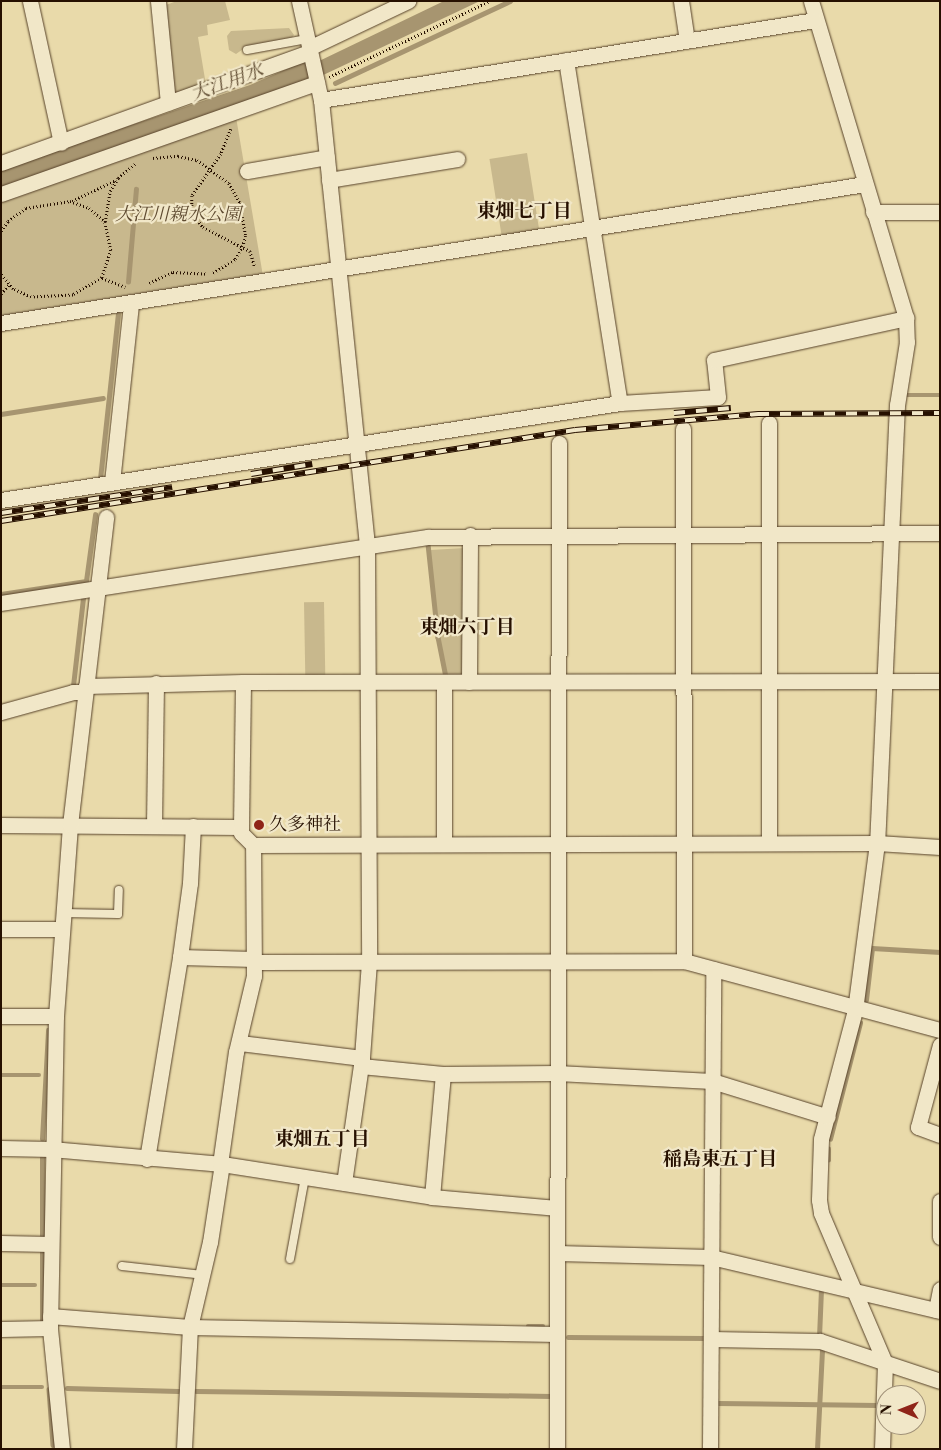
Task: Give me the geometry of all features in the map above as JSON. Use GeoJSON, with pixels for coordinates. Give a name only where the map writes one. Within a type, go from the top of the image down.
{"type":"FeatureCollection","features":[{"type":"Feature","properties":{"kind":"street"},"geometry":{"type":"LineString","coordinates":[[30,1],[61,143]]}},
{"type":"Feature","properties":{"kind":"street"},"geometry":{"type":"LineString","coordinates":[[158,1],[168,103]]}},
{"type":"Feature","properties":{"kind":"street"},"geometry":{"type":"LineString","coordinates":[[299,1],[321,100],[358,443],[367,545],[369,962],[361,1062],[344,1183]]}},
{"type":"Feature","properties":{"kind":"street"},"geometry":{"type":"LineString","coordinates":[[1,163],[61,143],[309,49],[408,1]]}},
{"type":"Feature","properties":{"kind":"street"},"geometry":{"type":"LineString","coordinates":[[681,1],[687,41]]}},
{"type":"Feature","properties":{"kind":"street"},"geometry":{"type":"LineString","coordinates":[[811,1],[814,20],[906,318],[907,342],[897,401],[877,843],[856,1010],[821,1139],[821,1213],[885,1363],[882,1449]]}},
{"type":"Feature","properties":{"kind":"street"},"geometry":{"type":"LineString","coordinates":[[321,100],[814,20]]}},
{"type":"Feature","properties":{"kind":"street"},"geometry":{"type":"LineString","coordinates":[[566,60],[620,403]]}},
{"type":"Feature","properties":{"kind":"street"},"geometry":{"type":"LineString","coordinates":[[1,194],[232,116],[316,82]]}},
{"type":"Feature","properties":{"kind":"street"},"geometry":{"type":"LineString","coordinates":[[247,171],[327,157]]}},
{"type":"Feature","properties":{"kind":"street"},"geometry":{"type":"LineString","coordinates":[[329,180],[457,159]]}},
{"type":"Feature","properties":{"kind":"street"},"geometry":{"type":"LineString","coordinates":[[1,323],[339,271],[865,184]]}},
{"type":"Feature","properties":{"kind":"street"},"geometry":{"type":"LineString","coordinates":[[873,212],[940,212]]}},
{"type":"Feature","properties":{"kind":"street"},"geometry":{"type":"LineString","coordinates":[[112,482],[132,303]]}},
{"type":"Feature","properties":{"kind":"street"},"geometry":{"type":"LineString","coordinates":[[1,500],[620,403],[718,397],[714,360],[906,318]]}},
{"type":"Feature","properties":{"kind":"street"},"geometry":{"type":"LineString","coordinates":[[769,423],[769,843]]}},
{"type":"Feature","properties":{"kind":"street"},"geometry":{"type":"LineString","coordinates":[[683,429],[684,962]]}},
{"type":"Feature","properties":{"kind":"street"},"geometry":{"type":"LineString","coordinates":[[556,1449],[559,444]]}},
{"type":"Feature","properties":{"kind":"street"},"geometry":{"type":"LineString","coordinates":[[62,1449],[50,1322],[51,1148],[56,1016],[70,825],[106,517]]}},
{"type":"Feature","properties":{"kind":"street"},"geometry":{"type":"LineString","coordinates":[[1,603],[367,545],[470,535],[940,533]]}},
{"type":"Feature","properties":{"kind":"street"},"geometry":{"type":"LineString","coordinates":[[469,682],[470,535]]}},
{"type":"Feature","properties":{"kind":"street"},"geometry":{"type":"LineString","coordinates":[[1,712],[85,689],[156,683],[940,681]]}},
{"type":"Feature","properties":{"kind":"street"},"geometry":{"type":"LineString","coordinates":[[184,1449],[190,1326],[203,1275],[254,961],[253,845],[241,833],[243,682]]}},
{"type":"Feature","properties":{"kind":"street"},"geometry":{"type":"LineString","coordinates":[[444,682],[444,844]]}},
{"type":"Feature","properties":{"kind":"street"},"geometry":{"type":"LineString","coordinates":[[154,826],[156,683]]}},
{"type":"Feature","properties":{"kind":"street"},"geometry":{"type":"LineString","coordinates":[[1,825],[241,827]]}},
{"type":"Feature","properties":{"kind":"street"},"geometry":{"type":"LineString","coordinates":[[147,1159],[180,957],[190,883],[193,826]]}},
{"type":"Feature","properties":{"kind":"street"},"geometry":{"type":"LineString","coordinates":[[253,845],[877,843],[940,847]]}},
{"type":"Feature","properties":{"kind":"street"},"geometry":{"type":"LineString","coordinates":[[1,929],[62,929]]}},
{"type":"Feature","properties":{"kind":"street"},"geometry":{"type":"LineString","coordinates":[[180,957],[254,961],[684,962],[856,1010],[940,1030]]}},
{"type":"Feature","properties":{"kind":"street"},"geometry":{"type":"LineString","coordinates":[[710,1449],[713,969]]}},
{"type":"Feature","properties":{"kind":"street"},"geometry":{"type":"LineString","coordinates":[[1,1016],[56,1016]]}},
{"type":"Feature","properties":{"kind":"street"},"geometry":{"type":"LineString","coordinates":[[240,1043],[443,1074],[558,1073],[712,1081],[828,1117]]}},
{"type":"Feature","properties":{"kind":"street"},"geometry":{"type":"LineString","coordinates":[[940,1044],[918,1127],[940,1135]]}},
{"type":"Feature","properties":{"kind":"street"},"geometry":{"type":"LineString","coordinates":[[432,1197],[443,1074]]}},
{"type":"Feature","properties":{"kind":"street"},"geometry":{"type":"LineString","coordinates":[[1,1148],[51,1148],[147,1159],[221,1164],[432,1197],[557,1208]]}},
{"type":"Feature","properties":{"kind":"street"},"geometry":{"type":"LineString","coordinates":[[940,1201],[940,1237]]}},
{"type":"Feature","properties":{"kind":"street"},"geometry":{"type":"LineString","coordinates":[[1,1243],[50,1244]]}},
{"type":"Feature","properties":{"kind":"street"},"geometry":{"type":"LineString","coordinates":[[557,1253],[712,1257],[856,1293],[938,1310],[940,1289]]}},
{"type":"Feature","properties":{"kind":"street"},"geometry":{"type":"LineString","coordinates":[[1,1328],[50,1322],[557,1334]]}},
{"type":"Feature","properties":{"kind":"street"},"geometry":{"type":"LineString","coordinates":[[711,1339],[820,1342],[940,1381]]}},
{"type":"Feature","properties":{"kind":"lane"},"geometry":{"type":"LineString","coordinates":[[247,50],[309,49]]}},
{"type":"Feature","properties":{"kind":"lane"},"geometry":{"type":"LineString","coordinates":[[63,913],[118,914],[119,890]]}},
{"type":"Feature","properties":{"kind":"lane"},"geometry":{"type":"LineString","coordinates":[[290,1259],[305,1177]]}},
{"type":"Feature","properties":{"kind":"lane"},"geometry":{"type":"LineString","coordinates":[[122,1266],[203,1275]]}},
{"type":"Feature","properties":{"kind":"path"},"geometry":{"type":"LineString","coordinates":[[316,82],[490,1]]}},
{"type":"Feature","properties":{"kind":"path"},"geometry":{"type":"LineString","coordinates":[[232,116],[230,135],[220,154],[209,167],[192,196],[195,217],[210,232],[243,246],[253,258],[256,284]]}},
{"type":"Feature","properties":{"kind":"path"},"geometry":{"type":"LineString","coordinates":[[1,231],[8,221],[26,208],[70,201],[98,191],[118,178],[130,167],[157,157],[178,156],[197,160],[229,183],[240,203],[245,229],[243,246],[234,260],[214,273],[173,272],[144,286]]}},
{"type":"Feature","properties":{"kind":"path"},"geometry":{"type":"LineString","coordinates":[[1,274],[9,284],[22,294],[40,298],[82,292],[102,278],[111,250],[105,222],[106,204],[118,178]]}},
{"type":"Feature","properties":{"kind":"path"},"geometry":{"type":"LineString","coordinates":[[70,201],[89,208],[105,222]]}},
{"type":"Feature","properties":{"kind":"path"},"geometry":{"type":"LineString","coordinates":[[102,278],[128,287]]}},
{"type":"Feature","properties":{"kind":"path"},"geometry":{"type":"LineString","coordinates":[[1,294],[9,284]]}},
{"type":"Feature","properties":{"kind":"green space"},"geometry":{"type":"Polygon","coordinates":[[[177,1],[225,1],[230,20],[207,25],[208,35],[198,37],[206,85],[174,96],[163,6],[177,1]]]}},
{"type":"Feature","properties":{"kind":"green space"},"geometry":{"type":"Polygon","coordinates":[[[289,28],[294,35],[290,40],[246,47],[236,54],[229,50],[227,36],[231,31],[289,28]]]}},
{"type":"Feature","properties":{"kind":"green space","name":"大江川親水公園"},"geometry":{"type":"Polygon","coordinates":[[[236,117],[263,276],[1,317],[1,197],[236,117]]]}},
{"type":"Feature","properties":{"kind":"green space"},"geometry":{"type":"Polygon","coordinates":[[[527,153],[540,232],[502,238],[489,159],[527,153]]]}},
{"type":"Feature","properties":{"kind":"green space"},"geometry":{"type":"Polygon","coordinates":[[[465,548],[465,680],[448,677],[439,637],[430,550],[465,548]]]}},
{"type":"Feature","properties":{"kind":"green space"},"geometry":{"type":"Polygon","coordinates":[[[304,602],[324,602],[325,678],[305,678],[304,602]]]}},
{"type":"Feature","properties":{"kind":"shaded area"},"geometry":{"type":"Polygon","coordinates":[[[444,1],[480,1],[319,77],[1,190],[1,169],[250,85],[303,62],[315,63],[444,1]]]}},
{"type":"Feature","properties":{"kind":"waterway"},"geometry":{"type":"LineString","coordinates":[[335,83],[510,1]]}},
{"type":"Feature","properties":{"kind":"waterway"},"geometry":{"type":"LineString","coordinates":[[128,282],[136,189]]}},
{"type":"Feature","properties":{"kind":"waterway"},"geometry":{"type":"LineString","coordinates":[[100,479],[118,314]]}},
{"type":"Feature","properties":{"kind":"waterway"},"geometry":{"type":"LineString","coordinates":[[906,395],[940,395]]}},
{"type":"Feature","properties":{"kind":"waterway"},"geometry":{"type":"LineString","coordinates":[[1,414],[103,398]]}},
{"type":"Feature","properties":{"kind":"waterway"},"geometry":{"type":"LineString","coordinates":[[1,594],[86,581],[95,515]]}},
{"type":"Feature","properties":{"kind":"waterway"},"geometry":{"type":"LineString","coordinates":[[425,544],[428,544],[438,637],[446,677]]}},
{"type":"Feature","properties":{"kind":"waterway"},"geometry":{"type":"LineString","coordinates":[[73,686],[83,598]]}},
{"type":"Feature","properties":{"kind":"waterway"},"geometry":{"type":"LineString","coordinates":[[866,1000],[872,948],[940,952]]}},
{"type":"Feature","properties":{"kind":"waterway"},"geometry":{"type":"LineString","coordinates":[[830,1139],[860,1023]]}},
{"type":"Feature","properties":{"kind":"waterway"},"geometry":{"type":"LineString","coordinates":[[42,1139],[48,1030]]}},
{"type":"Feature","properties":{"kind":"waterway"},"geometry":{"type":"LineString","coordinates":[[1,1075],[39,1075]]}},
{"type":"Feature","properties":{"kind":"waterway"},"geometry":{"type":"LineString","coordinates":[[828,1149],[828,1160]]}},
{"type":"Feature","properties":{"kind":"waterway"},"geometry":{"type":"LineString","coordinates":[[42,1153],[42,1238]]}},
{"type":"Feature","properties":{"kind":"waterway"},"geometry":{"type":"LineString","coordinates":[[42,1251],[42,1321]]}},
{"type":"Feature","properties":{"kind":"waterway"},"geometry":{"type":"LineString","coordinates":[[1,1285],[35,1285]]}},
{"type":"Feature","properties":{"kind":"waterway"},"geometry":{"type":"LineString","coordinates":[[819,1337],[821,1289]]}},
{"type":"Feature","properties":{"kind":"waterway"},"geometry":{"type":"LineString","coordinates":[[528,1326],[543,1326]]}},
{"type":"Feature","properties":{"kind":"waterway"},"geometry":{"type":"LineString","coordinates":[[568,1337],[703,1338]]}},
{"type":"Feature","properties":{"kind":"waterway"},"geometry":{"type":"LineString","coordinates":[[817,1449],[822,1350]]}},
{"type":"Feature","properties":{"kind":"waterway"},"geometry":{"type":"LineString","coordinates":[[1,1387],[42,1387]]}},
{"type":"Feature","properties":{"kind":"waterway"},"geometry":{"type":"LineString","coordinates":[[67,1388],[178,1391]]}},
{"type":"Feature","properties":{"kind":"waterway"},"geometry":{"type":"LineString","coordinates":[[49,1389],[53,1445]]}},
{"type":"Feature","properties":{"kind":"waterway"},"geometry":{"type":"LineString","coordinates":[[196,1391],[551,1396]]}},
{"type":"Feature","properties":{"kind":"waterway"},"geometry":{"type":"LineString","coordinates":[[717,1403],[876,1405]]}},
{"type":"Feature","properties":{"kind":"railway"},"geometry":{"type":"LineString","coordinates":[[674,413],[731,408]]}},
{"type":"Feature","properties":{"kind":"railway"},"geometry":{"type":"LineString","coordinates":[[1,521],[575,430],[758,414],[940,413]]}},
{"type":"Feature","properties":{"kind":"railway"},"geometry":{"type":"LineString","coordinates":[[251,474],[312,464]]}},
{"type":"Feature","properties":{"kind":"railway"},"geometry":{"type":"LineString","coordinates":[[1,513],[172,487]]}},
{"type":"Feature","properties":{"kind":"place","name":"久多神社"},"geometry":{"type":"Point","coordinates":[259,825]}},
{"type":"Feature","properties":{"kind":"district","name":"東畑七丁目"},"geometry":{"type":"Point","coordinates":[524,212]}},
{"type":"Feature","properties":{"kind":"district","name":"東畑六丁目"},"geometry":{"type":"Point","coordinates":[467,628]}},
{"type":"Feature","properties":{"kind":"district","name":"東畑五丁目"},"geometry":{"type":"Point","coordinates":[322,1140]}},
{"type":"Feature","properties":{"kind":"district","name":"稲島東五丁目"},"geometry":{"type":"Point","coordinates":[720,1160]}},
{"type":"Feature","properties":{"kind":"water label","name":"大江用水"},"geometry":{"type":"Point","coordinates":[227,83]}}]}
